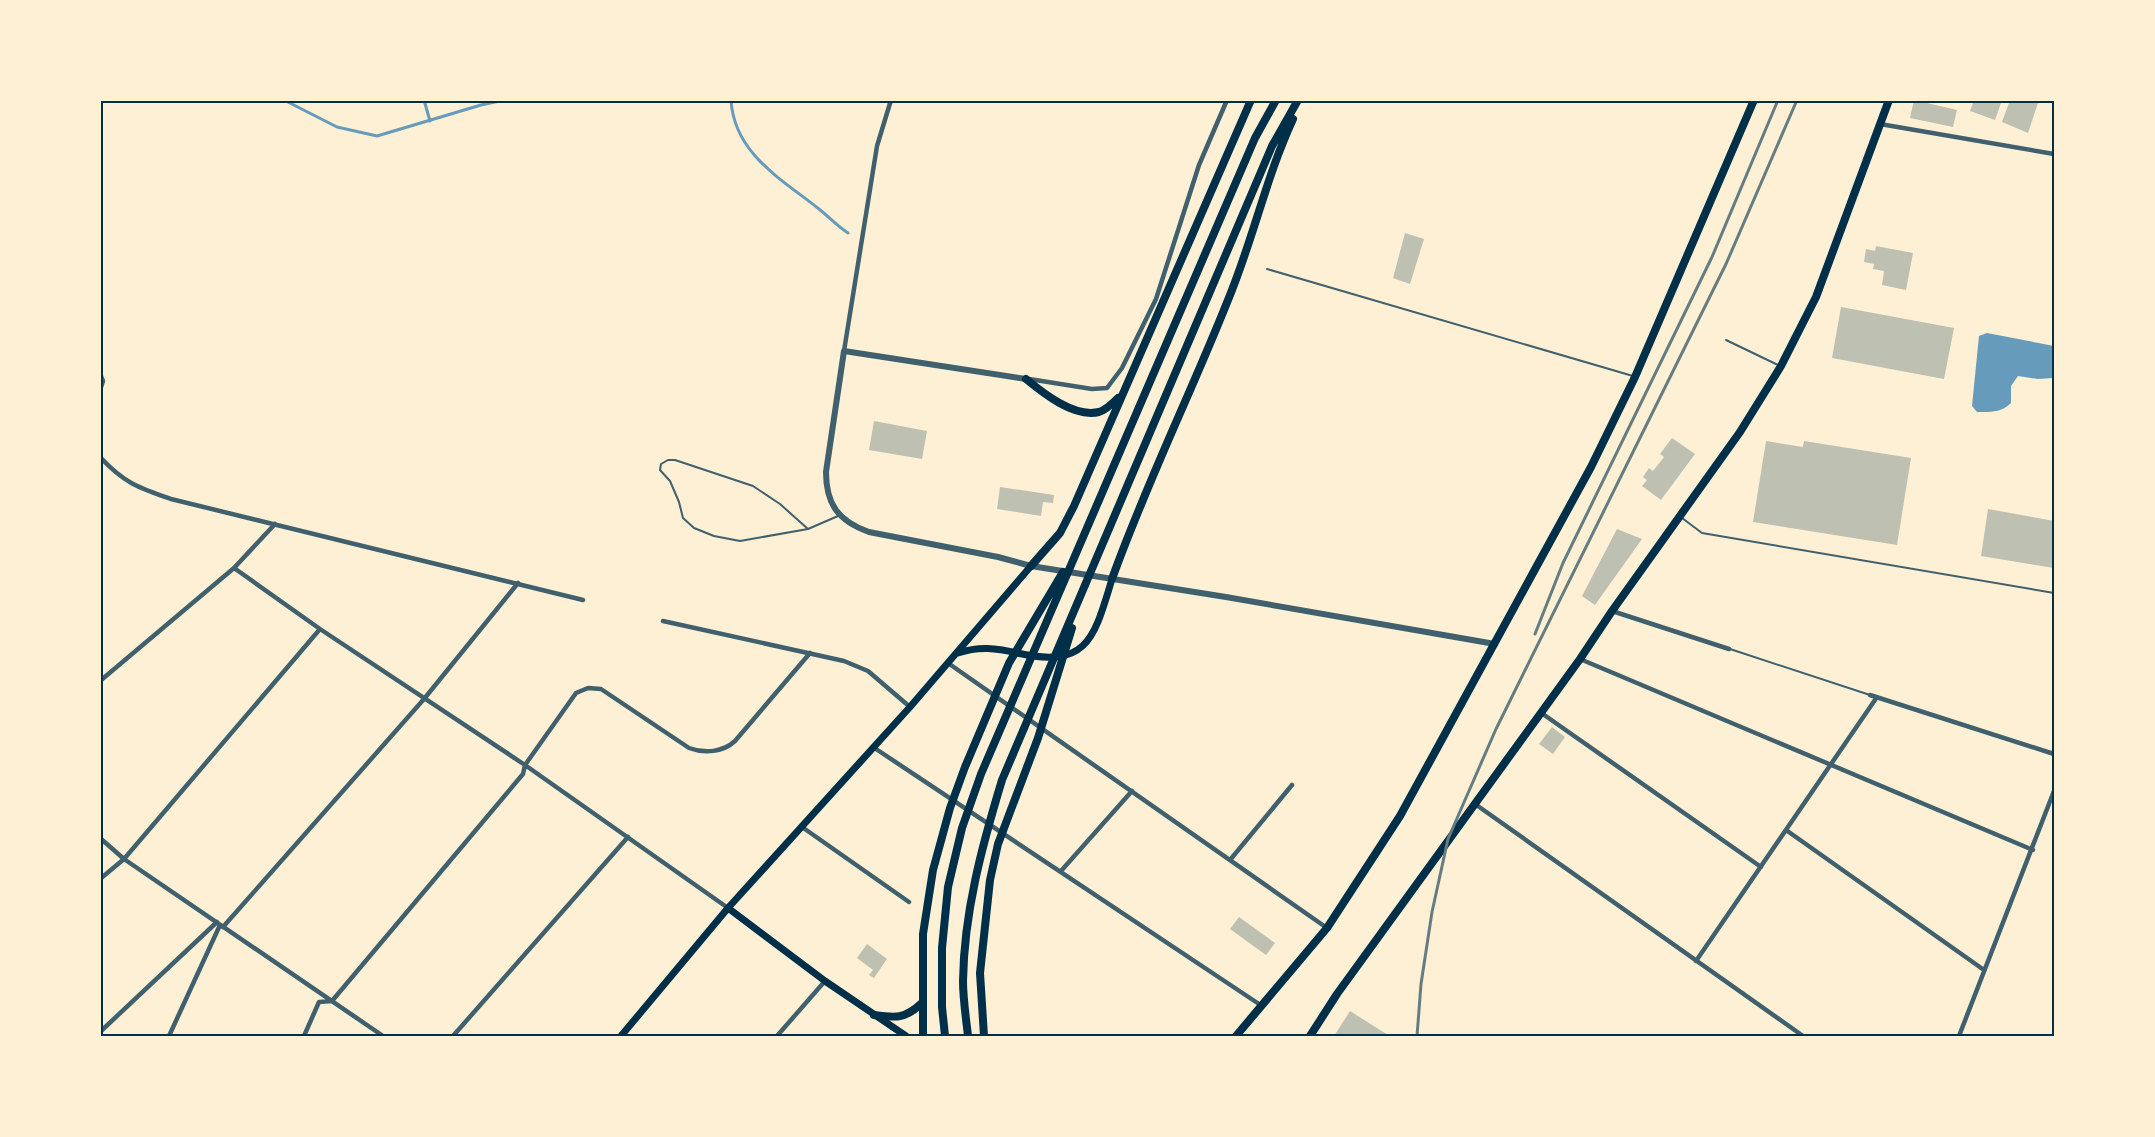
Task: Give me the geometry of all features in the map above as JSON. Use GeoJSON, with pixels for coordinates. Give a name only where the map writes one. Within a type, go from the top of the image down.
{"type":"FeatureCollection","features":[{"type":"Feature","properties":{"kind":"highway"},"geometry":{"type":"LineString","coordinates":[[1031,566],[1060,533],[1070,515],[1251,100]]}},
{"type":"Feature","properties":{"kind":"highway"},"geometry":{"type":"LineString","coordinates":[[945,1036],[942,1008],[942,948],[948,887],[962,828],[981,774],[1255,138],[1276,100]]}},
{"type":"Feature","properties":{"kind":"highway"},"geometry":{"type":"LineString","coordinates":[[968,1036],[963,982],[974,885],[982,845],[1002,780],[1272,146],[1300,100]]}},
{"type":"Feature","properties":{"kind":"highway"},"geometry":{"type":"LineString","coordinates":[[1112,579],[1156,467],[1229,298],[1272,168],[1300,100]]}},
{"type":"Feature","properties":{"kind":"highway"},"geometry":{"type":"LineString","coordinates":[[1026,379],[1065,405],[1086,412],[1099,412],[1121,396]]}},
{"type":"Feature","properties":{"kind":"highway"},"geometry":{"type":"LineString","coordinates":[[922,1036],[923,934],[933,870],[950,808],[1008,663],[1080,544]]}},
{"type":"Feature","properties":{"kind":"highway"},"geometry":{"type":"LineString","coordinates":[[984,1036],[980,973],[990,880],[998,844],[1038,738],[1085,587]]}},
{"type":"Feature","properties":{"kind":"highway"},"geometry":{"type":"LineString","coordinates":[[874,1014],[901,1017],[922,1003]]}},
{"type":"Feature","properties":{"kind":"main road"},"geometry":{"type":"LineString","coordinates":[[1236,1036],[1327,928],[1396,823],[1591,466],[1635,377],[1754,100]]}},
{"type":"Feature","properties":{"kind":"main road"},"geometry":{"type":"LineString","coordinates":[[1310,1036],[1337,994],[1540,711],[1580,659],[1740,432],[1781,366],[1816,297],[1889,100]]}},
{"type":"Feature","properties":{"kind":"main road"},"geometry":{"type":"LineString","coordinates":[[621,1036],[728,908],[910,707],[1031,566]]}},
{"type":"Feature","properties":{"kind":"main road"},"geometry":{"type":"LineString","coordinates":[[956,654],[974,647],[1000,649],[1042,659],[1069,656],[1086,644],[1100,619],[1112,579]]}},
{"type":"Feature","properties":{"kind":"main road"},"geometry":{"type":"LineString","coordinates":[[728,908],[825,981],[906,1036]]}},
{"type":"Feature","properties":{"kind":"street"},"geometry":{"type":"LineString","coordinates":[[891,100],[877,146],[826,472],[826,490],[840,516],[852,526],[869,532],[1031,566],[1495,644]]}},
{"type":"Feature","properties":{"kind":"street"},"geometry":{"type":"LineString","coordinates":[[844,351],[1092,389],[1107,388],[1122,368],[1156,299],[1199,165],[1227,100]]}},
{"type":"Feature","properties":{"kind":"street"},"geometry":{"type":"LineString","coordinates":[[1879,124],[2055,154]]}},
{"type":"Feature","properties":{"kind":"street"},"geometry":{"type":"LineString","coordinates":[[100,374],[103,381],[100,390]]}},
{"type":"Feature","properties":{"kind":"street"},"geometry":{"type":"LineString","coordinates":[[100,457],[114,472],[135,487],[171,499],[583,600]]}},
{"type":"Feature","properties":{"kind":"street"},"geometry":{"type":"LineString","coordinates":[[100,681],[234,568],[274,524]]}},
{"type":"Feature","properties":{"kind":"street"},"geometry":{"type":"LineString","coordinates":[[234,568],[320,629],[525,765],[728,908]]}},
{"type":"Feature","properties":{"kind":"street"},"geometry":{"type":"LineString","coordinates":[[101,1030],[220,925],[424,699],[518,583]]}},
{"type":"Feature","properties":{"kind":"street"},"geometry":{"type":"LineString","coordinates":[[1612,611],[1729,649]]}},
{"type":"Feature","properties":{"kind":"street"},"geometry":{"type":"LineString","coordinates":[[663,621],[844,661],[868,671],[910,707]]}},
{"type":"Feature","properties":{"kind":"street"},"geometry":{"type":"LineString","coordinates":[[100,879],[124,859],[320,629]]}},
{"type":"Feature","properties":{"kind":"street"},"geometry":{"type":"LineString","coordinates":[[304,1036],[319,1002],[332,1001],[523,774],[525,765],[576,693],[588,688],[601,689],[689,748],[703,751],[721,749],[735,741],[810,653]]}},
{"type":"Feature","properties":{"kind":"street"},"geometry":{"type":"LineString","coordinates":[[1580,659],[2033,850]]}},
{"type":"Feature","properties":{"kind":"street"},"geometry":{"type":"LineString","coordinates":[[948,663],[1327,928]]}},
{"type":"Feature","properties":{"kind":"street"},"geometry":{"type":"LineString","coordinates":[[1870,695],[2055,754]]}},
{"type":"Feature","properties":{"kind":"street"},"geometry":{"type":"LineString","coordinates":[[1696,961],[1878,697]]}},
{"type":"Feature","properties":{"kind":"street"},"geometry":{"type":"LineString","coordinates":[[1540,711],[1761,867]]}},
{"type":"Feature","properties":{"kind":"street"},"geometry":{"type":"LineString","coordinates":[[873,747],[1262,1006]]}},
{"type":"Feature","properties":{"kind":"street"},"geometry":{"type":"LineString","coordinates":[[1230,860],[1292,784]]}},
{"type":"Feature","properties":{"kind":"street"},"geometry":{"type":"LineString","coordinates":[[1061,872],[1132,791]]}},
{"type":"Feature","properties":{"kind":"street"},"geometry":{"type":"LineString","coordinates":[[1959,1036],[2055,791]]}},
{"type":"Feature","properties":{"kind":"street"},"geometry":{"type":"LineString","coordinates":[[1474,803],[1803,1036]]}},
{"type":"Feature","properties":{"kind":"street"},"geometry":{"type":"LineString","coordinates":[[802,827],[909,902]]}},
{"type":"Feature","properties":{"kind":"street"},"geometry":{"type":"LineString","coordinates":[[1786,830],[1984,970]]}},
{"type":"Feature","properties":{"kind":"street"},"geometry":{"type":"LineString","coordinates":[[453,1036],[628,837]]}},
{"type":"Feature","properties":{"kind":"street"},"geometry":{"type":"LineString","coordinates":[[100,838],[124,859],[383,1036]]}},
{"type":"Feature","properties":{"kind":"street"},"geometry":{"type":"LineString","coordinates":[[169,1036],[220,925]]}},
{"type":"Feature","properties":{"kind":"street"},"geometry":{"type":"LineString","coordinates":[[777,1036],[825,981]]}},
{"type":"Feature","properties":{"kind":"lane"},"geometry":{"type":"LineString","coordinates":[[1267,269],[1635,377]]}},
{"type":"Feature","properties":{"kind":"lane"},"geometry":{"type":"LineString","coordinates":[[1726,340],[1781,366]]}},
{"type":"Feature","properties":{"kind":"lane"},"geometry":{"type":"LineString","coordinates":[[808,529],[780,504],[753,486],[675,460],[668,460],[662,464],[660,470],[670,481],[683,518],[694,528],[714,536],[740,541],[808,529],[840,516]]}},
{"type":"Feature","properties":{"kind":"lane"},"geometry":{"type":"LineString","coordinates":[[1680,517],[1702,533],[2055,592]]}},
{"type":"Feature","properties":{"kind":"lane"},"geometry":{"type":"LineString","coordinates":[[1729,649],[1870,695]]}},
{"type":"Feature","properties":{"kind":"water"},"geometry":{"type":"Polygon","coordinates":[[[1987,333],[2054,346],[2054,378],[2038,379],[2018,376],[2011,386],[2011,403],[1999,410],[1977,412],[1972,406],[1979,336],[1987,333]]]}},
{"type":"Feature","properties":{"kind":"building"},"geometry":{"type":"Polygon","coordinates":[[[1914,100],[1957,110],[1953,127],[1910,118],[1914,100]]]}},
{"type":"Feature","properties":{"kind":"building"},"geometry":{"type":"Polygon","coordinates":[[[1974,100],[2002,100],[1995,120],[1970,111],[1974,100]]]}},
{"type":"Feature","properties":{"kind":"building"},"geometry":{"type":"Polygon","coordinates":[[[2010,100],[2039,100],[2028,133],[2002,122],[2010,100]]]}},
{"type":"Feature","properties":{"kind":"building"},"geometry":{"type":"Polygon","coordinates":[[[1405,233],[1424,239],[1410,284],[1393,278],[1405,233]]]}},
{"type":"Feature","properties":{"kind":"building"},"geometry":{"type":"Polygon","coordinates":[[[1876,246],[1913,253],[1906,290],[1882,285],[1884,271],[1873,269],[1874,264],[1864,262],[1866,249],[1875,251],[1876,246]]]}},
{"type":"Feature","properties":{"kind":"building"},"geometry":{"type":"Polygon","coordinates":[[[1841,307],[1954,328],[1944,379],[1832,358],[1841,307]]]}},
{"type":"Feature","properties":{"kind":"building"},"geometry":{"type":"Polygon","coordinates":[[[874,421],[927,431],[922,459],[869,450],[874,421]]]}},
{"type":"Feature","properties":{"kind":"building"},"geometry":{"type":"Polygon","coordinates":[[[1672,438],[1695,454],[1661,500],[1642,486],[1647,480],[1643,477],[1649,468],[1653,471],[1664,457],[1660,454],[1672,438]]]}},
{"type":"Feature","properties":{"kind":"building"},"geometry":{"type":"Polygon","coordinates":[[[1766,441],[1803,447],[1804,441],[1911,458],[1897,545],[1753,522],[1766,441]]]}},
{"type":"Feature","properties":{"kind":"building"},"geometry":{"type":"Polygon","coordinates":[[[1000,487],[1054,495],[1053,503],[1043,502],[1041,516],[997,509],[1000,487]]]}},
{"type":"Feature","properties":{"kind":"building"},"geometry":{"type":"Polygon","coordinates":[[[1988,509],[2054,521],[2054,568],[1981,556],[1988,509]]]}},
{"type":"Feature","properties":{"kind":"building"},"geometry":{"type":"Polygon","coordinates":[[[1617,529],[1642,539],[1595,605],[1582,596],[1617,529]]]}},
{"type":"Feature","properties":{"kind":"building"},"geometry":{"type":"Polygon","coordinates":[[[1552,727],[1565,737],[1553,754],[1539,744],[1552,727]]]}},
{"type":"Feature","properties":{"kind":"building"},"geometry":{"type":"Polygon","coordinates":[[[1239,917],[1275,943],[1266,955],[1230,929],[1239,917]]]}},
{"type":"Feature","properties":{"kind":"building"},"geometry":{"type":"Polygon","coordinates":[[[867,944],[887,959],[874,978],[869,975],[873,970],[857,958],[867,944]]]}},
{"type":"Feature","properties":{"kind":"building"},"geometry":{"type":"Polygon","coordinates":[[[1350,1011],[1380,1030],[1390,1036],[1334,1036],[1350,1011]]]}},
{"type":"Feature","properties":{"kind":"waterway"},"geometry":{"type":"LineString","coordinates":[[284,100],[337,127],[377,136],[504,100]]}},
{"type":"Feature","properties":{"kind":"waterway"},"geometry":{"type":"LineString","coordinates":[[424,100],[430,121]]}},
{"type":"Feature","properties":{"kind":"waterway"},"geometry":{"type":"LineString","coordinates":[[731,100],[734,119],[751,151],[776,176],[848,233]]}},
{"type":"Feature","properties":{"kind":"railway"},"geometry":{"type":"LineString","coordinates":[[1535,634],[1563,563],[1712,257],[1778,100]]}},
{"type":"Feature","properties":{"kind":"railway"},"geometry":{"type":"LineString","coordinates":[[1417,1036],[1421,984],[1432,912],[1448,839],[1496,729],[1726,264],[1797,100]]}}]}
